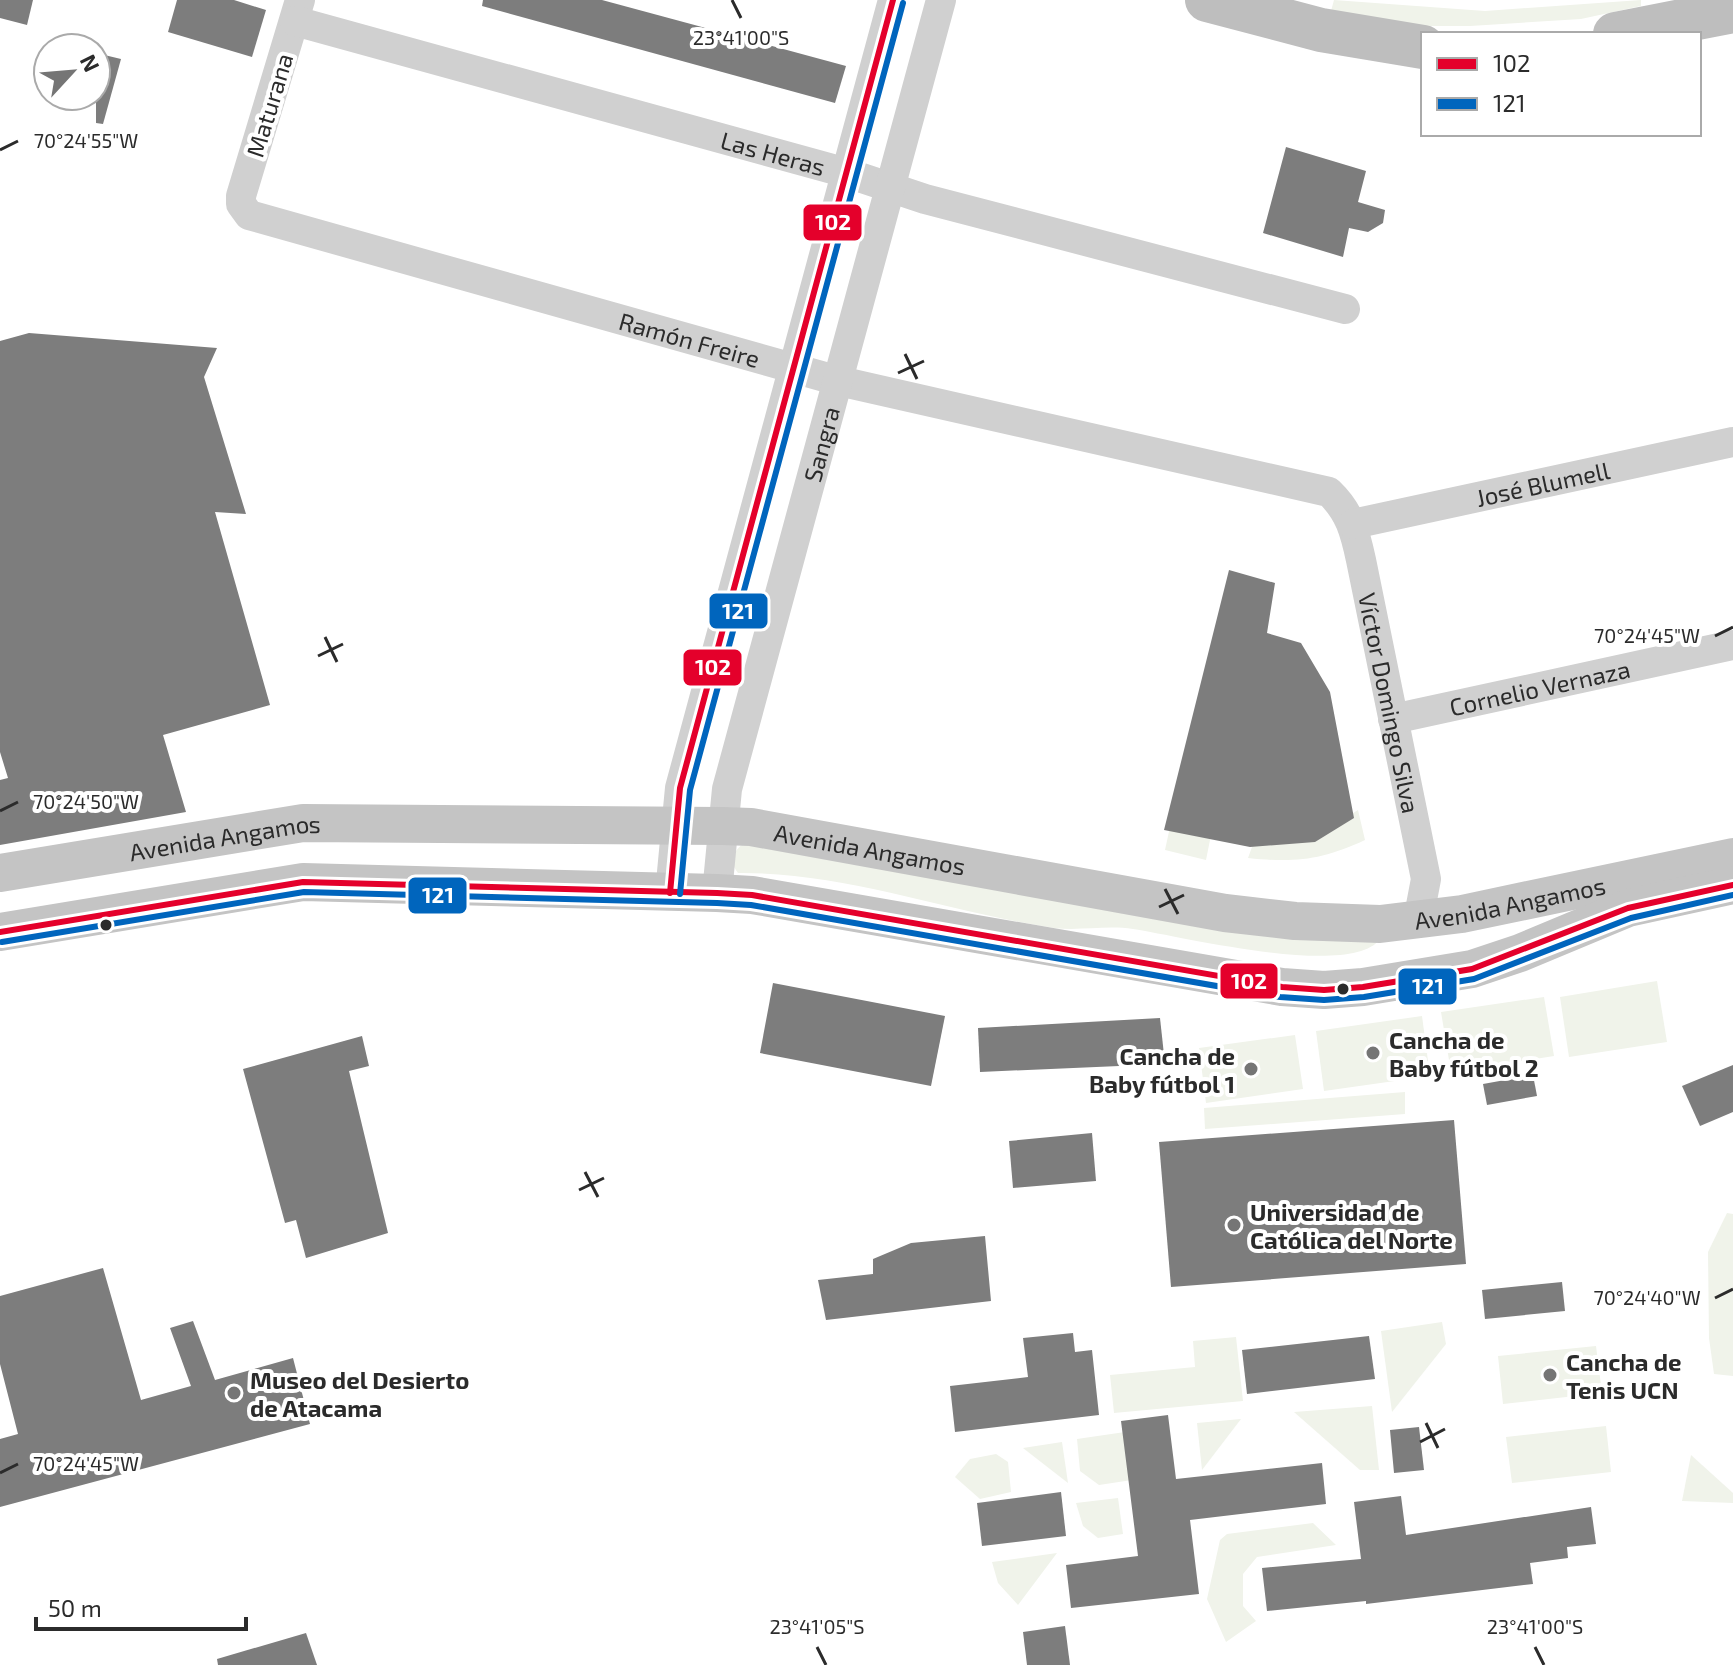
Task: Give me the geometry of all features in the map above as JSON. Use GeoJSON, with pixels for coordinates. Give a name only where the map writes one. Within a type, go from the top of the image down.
{"type":"FeatureCollection","features":[{"type":"Feature","properties":{"kind":"highway"},"geometry":{"type":"LineString","coordinates":[[1207,0],[1321,30],[1421,47]]}},
{"type":"Feature","properties":{"kind":"highway"},"geometry":{"type":"LineString","coordinates":[[1625,32],[1733,11]]}},
{"type":"Feature","properties":{"kind":"main road","name":"Avenida Angamos"},"geometry":{"type":"LineString","coordinates":[[0,873],[303,823],[751,827],[1225,913],[1346,925],[1418,921],[1733,857]]}},
{"type":"Feature","properties":{"kind":"main road","name":"Avenida Angamos"},"geometry":{"type":"LineString","coordinates":[[0,932],[303,882],[717,893],[767,897],[1282,987],[1324,990],[1363,987],[1472,969],[1520,953],[1628,908],[1733,885]]}},
{"type":"Feature","properties":{"kind":"main road"},"geometry":{"type":"LineString","coordinates":[[1363,987],[1418,921]]}},
{"type":"Feature","properties":{"kind":"street","name":"Sangra"},"geometry":{"type":"LineString","coordinates":[[670,893],[680,788],[893,0]]}},
{"type":"Feature","properties":{"kind":"street","name":"Sangra"},"geometry":{"type":"LineString","coordinates":[[717,893],[727,789],[941,0]]}},
{"type":"Feature","properties":{"kind":"street","name":"Las Heras"},"geometry":{"type":"LineString","coordinates":[[297,10],[891,187],[1345,309]]}},
{"type":"Feature","properties":{"kind":"street","name":"Maturana"},"geometry":{"type":"LineString","coordinates":[[244,210],[241,196],[297,10]]}},
{"type":"Feature","properties":{"kind":"street","name":"Ramón Freire"},"geometry":{"type":"LineString","coordinates":[[244,210],[257,218],[839,381],[1329,492]]}},
{"type":"Feature","properties":{"kind":"street","name":"José Blumell"},"geometry":{"type":"LineString","coordinates":[[1353,524],[1733,442]]}},
{"type":"Feature","properties":{"kind":"street","name":"Víctor Domingo Silva"},"geometry":{"type":"LineString","coordinates":[[1329,492],[1344,506],[1353,524],[1426,879],[1418,921]]}},
{"type":"Feature","properties":{"kind":"street","name":"Cornelio Vernaza"},"geometry":{"type":"LineString","coordinates":[[1393,719],[1733,645]]}},
{"type":"Feature","properties":{"kind":"shaded area"},"geometry":{"type":"Polygon","coordinates":[[[1334,0],[1485,11],[1641,0],[1641,6],[1581,19],[1470,26],[1397,26],[1331,11],[1334,0]]]}},
{"type":"Feature","properties":{"kind":"shaded area"},"geometry":{"type":"Polygon","coordinates":[[[1358,810],[1365,840],[1335,852],[1308,858],[1248,858],[1256,836],[1332,826],[1358,810]]]}},
{"type":"Feature","properties":{"kind":"shaded area"},"geometry":{"type":"Polygon","coordinates":[[[1170,827],[1211,835],[1206,860],[1165,850],[1170,827]]]}},
{"type":"Feature","properties":{"kind":"shaded area"},"geometry":{"type":"Polygon","coordinates":[[[746,842],[1380,939],[1363,950],[1336,955],[1301,955],[1224,946],[1133,929],[1054,928],[818,879],[738,873],[733,864],[734,856],[746,842]]]}},
{"type":"Feature","properties":{"kind":"shaded area"},"geometry":{"type":"Polygon","coordinates":[[[1657,981],[1667,1042],[1569,1057],[1560,997],[1657,981]]]}},
{"type":"Feature","properties":{"kind":"shaded area"},"geometry":{"type":"Polygon","coordinates":[[[1544,997],[1554,1056],[1451,1072],[1441,1012],[1544,997]]]}},
{"type":"Feature","properties":{"kind":"shaded area","name":"Cancha de Baby fútbol 2"},"geometry":{"type":"Polygon","coordinates":[[[1422,1016],[1430,1076],[1324,1091],[1316,1031],[1422,1016]]]}},
{"type":"Feature","properties":{"kind":"shaded area","name":"Cancha de Baby fútbol 1"},"geometry":{"type":"Polygon","coordinates":[[[1295,1035],[1303,1089],[1206,1103],[1199,1048],[1295,1035]]]}},
{"type":"Feature","properties":{"kind":"shaded area"},"geometry":{"type":"Polygon","coordinates":[[[1405,1092],[1405,1114],[1205,1129],[1204,1108],[1405,1092]]]}},
{"type":"Feature","properties":{"kind":"shaded area"},"geometry":{"type":"Polygon","coordinates":[[[1727,1213],[1733,1214],[1733,1376],[1714,1374],[1709,1338],[1708,1252],[1727,1213]]]}},
{"type":"Feature","properties":{"kind":"shaded area"},"geometry":{"type":"Polygon","coordinates":[[[1442,1322],[1446,1344],[1392,1412],[1381,1331],[1442,1322]]]}},
{"type":"Feature","properties":{"kind":"shaded area"},"geometry":{"type":"Polygon","coordinates":[[[1236,1337],[1243,1401],[1114,1413],[1110,1375],[1195,1367],[1193,1341],[1236,1337]]]}},
{"type":"Feature","properties":{"kind":"shaded area","name":"Cancha de Tenis UCN"},"geometry":{"type":"Polygon","coordinates":[[[1596,1346],[1602,1393],[1503,1404],[1498,1356],[1596,1346]]]}},
{"type":"Feature","properties":{"kind":"shaded area"},"geometry":{"type":"Polygon","coordinates":[[[1372,1406],[1379,1470],[1360,1470],[1294,1412],[1372,1406]]]}},
{"type":"Feature","properties":{"kind":"shaded area"},"geometry":{"type":"Polygon","coordinates":[[[1241,1419],[1202,1470],[1197,1423],[1241,1419]]]}},
{"type":"Feature","properties":{"kind":"shaded area","name":"Cancha de Tenis UCN"},"geometry":{"type":"Polygon","coordinates":[[[1606,1426],[1611,1472],[1512,1483],[1506,1437],[1606,1426]]]}},
{"type":"Feature","properties":{"kind":"shaded area"},"geometry":{"type":"Polygon","coordinates":[[[1125,1432],[1132,1480],[1099,1485],[1080,1471],[1077,1439],[1125,1432]]]}},
{"type":"Feature","properties":{"kind":"shaded area"},"geometry":{"type":"Polygon","coordinates":[[[1062,1442],[1068,1483],[1023,1448],[1062,1442]]]}},
{"type":"Feature","properties":{"kind":"shaded area"},"geometry":{"type":"Polygon","coordinates":[[[996,1454],[1008,1462],[1011,1492],[980,1499],[955,1477],[970,1459],[996,1454]]]}},
{"type":"Feature","properties":{"kind":"shaded area"},"geometry":{"type":"Polygon","coordinates":[[[1691,1455],[1733,1493],[1733,1503],[1682,1501],[1691,1455]]]}},
{"type":"Feature","properties":{"kind":"shaded area"},"geometry":{"type":"Polygon","coordinates":[[[1118,1498],[1123,1534],[1098,1538],[1083,1526],[1076,1503],[1118,1498]]]}},
{"type":"Feature","properties":{"kind":"shaded area"},"geometry":{"type":"Polygon","coordinates":[[[1313,1523],[1336,1545],[1257,1557],[1243,1574],[1243,1606],[1256,1621],[1226,1642],[1207,1599],[1220,1540],[1227,1534],[1313,1523]]]}},
{"type":"Feature","properties":{"kind":"shaded area"},"geometry":{"type":"Polygon","coordinates":[[[1057,1553],[1018,1605],[998,1583],[992,1562],[1057,1553]]]}},
{"type":"Feature","properties":{"kind":"building"},"geometry":{"type":"Polygon","coordinates":[[[0,0],[33,0],[27,25],[0,18],[0,0]]]}},
{"type":"Feature","properties":{"kind":"building"},"geometry":{"type":"Polygon","coordinates":[[[177,0],[234,0],[266,10],[252,57],[168,32],[177,0]]]}},
{"type":"Feature","properties":{"kind":"building"},"geometry":{"type":"Polygon","coordinates":[[[483,0],[602,0],[846,66],[835,103],[482,6],[483,0]]]}},
{"type":"Feature","properties":{"kind":"building"},"geometry":{"type":"Polygon","coordinates":[[[112,57],[121,59],[112,92],[112,57]]]}},
{"type":"Feature","properties":{"kind":"building"},"geometry":{"type":"Polygon","coordinates":[[[96,112],[106,112],[103,124],[96,123],[96,112]]]}},
{"type":"Feature","properties":{"kind":"building"},"geometry":{"type":"Polygon","coordinates":[[[1286,147],[1366,171],[1358,202],[1385,210],[1383,223],[1368,232],[1349,228],[1343,257],[1263,233],[1286,147]]]}},
{"type":"Feature","properties":{"kind":"building"},"geometry":{"type":"Polygon","coordinates":[[[29,333],[217,348],[204,377],[246,514],[215,512],[270,705],[163,735],[186,812],[0,845],[0,780],[8,778],[0,752],[0,341],[29,333]]]}},
{"type":"Feature","properties":{"kind":"building"},"geometry":{"type":"Polygon","coordinates":[[[1229,570],[1275,583],[1267,633],[1301,643],[1330,692],[1354,818],[1315,842],[1250,847],[1164,830],[1229,570]]]}},
{"type":"Feature","properties":{"kind":"building"},"geometry":{"type":"Polygon","coordinates":[[[773,983],[945,1016],[931,1086],[760,1053],[773,983]]]}},
{"type":"Feature","properties":{"kind":"building"},"geometry":{"type":"Polygon","coordinates":[[[1160,1018],[1165,1064],[980,1072],[978,1028],[1160,1018]]]}},
{"type":"Feature","properties":{"kind":"building"},"geometry":{"type":"Polygon","coordinates":[[[362,1036],[369,1066],[349,1071],[388,1233],[306,1258],[296,1220],[285,1223],[243,1069],[362,1036]]]}},
{"type":"Feature","properties":{"kind":"building"},"geometry":{"type":"Polygon","coordinates":[[[1733,1065],[1733,1112],[1700,1126],[1682,1086],[1733,1065]]]}},
{"type":"Feature","properties":{"kind":"building"},"geometry":{"type":"Polygon","coordinates":[[[1533,1075],[1537,1096],[1487,1105],[1483,1084],[1533,1075]]]}},
{"type":"Feature","properties":{"kind":"building"},"geometry":{"type":"Polygon","coordinates":[[[1454,1120],[1466,1264],[1171,1287],[1159,1142],[1454,1120]]]}},
{"type":"Feature","properties":{"kind":"building"},"geometry":{"type":"Polygon","coordinates":[[[1092,1133],[1096,1181],[1013,1188],[1009,1141],[1092,1133]]]}},
{"type":"Feature","properties":{"kind":"building"},"geometry":{"type":"Polygon","coordinates":[[[985,1236],[991,1301],[826,1320],[818,1280],[873,1274],[873,1259],[911,1243],[985,1236]]]}},
{"type":"Feature","properties":{"kind":"building","name":"Museo del Desierto de Atacama"},"geometry":{"type":"Polygon","coordinates":[[[103,1268],[141,1400],[191,1386],[170,1328],[193,1321],[215,1380],[293,1358],[310,1424],[0,1507],[0,1439],[18,1434],[0,1364],[0,1296],[103,1268]]]}},
{"type":"Feature","properties":{"kind":"building"},"geometry":{"type":"Polygon","coordinates":[[[1562,1282],[1565,1311],[1485,1319],[1482,1290],[1562,1282]]]}},
{"type":"Feature","properties":{"kind":"building"},"geometry":{"type":"Polygon","coordinates":[[[1073,1333],[1075,1352],[1092,1350],[1099,1415],[955,1432],[950,1386],[1028,1377],[1023,1338],[1073,1333]]]}},
{"type":"Feature","properties":{"kind":"building"},"geometry":{"type":"Polygon","coordinates":[[[1369,1336],[1375,1379],[1247,1394],[1242,1350],[1369,1336]]]}},
{"type":"Feature","properties":{"kind":"building"},"geometry":{"type":"Polygon","coordinates":[[[1168,1415],[1176,1479],[1322,1463],[1326,1504],[1190,1520],[1199,1594],[1071,1608],[1066,1565],[1138,1556],[1121,1421],[1168,1415]]]}},
{"type":"Feature","properties":{"kind":"building"},"geometry":{"type":"Polygon","coordinates":[[[1419,1427],[1424,1470],[1394,1473],[1390,1430],[1419,1427]]]}},
{"type":"Feature","properties":{"kind":"building"},"geometry":{"type":"Polygon","coordinates":[[[1061,1492],[1066,1536],[982,1546],[977,1503],[1061,1492]]]}},
{"type":"Feature","properties":{"kind":"building"},"geometry":{"type":"Polygon","coordinates":[[[1401,1496],[1406,1535],[1591,1507],[1596,1544],[1567,1547],[1568,1558],[1530,1563],[1533,1584],[1366,1604],[1366,1601],[1267,1611],[1262,1568],[1361,1559],[1354,1502],[1401,1496]]]}},
{"type":"Feature","properties":{"kind":"building"},"geometry":{"type":"Polygon","coordinates":[[[1065,1626],[1070,1665],[1027,1665],[1023,1632],[1065,1626]]]}},
{"type":"Feature","properties":{"kind":"building"},"geometry":{"type":"Polygon","coordinates":[[[306,1633],[317,1665],[218,1665],[217,1659],[306,1633]]]}},
{"type":"Feature","properties":{"kind":"transit line","name":"102"},"geometry":{"type":"LineString","coordinates":[[670,893],[680,788],[893,0]]}},
{"type":"Feature","properties":{"kind":"transit line","name":"121"},"geometry":{"type":"LineString","coordinates":[[680,894],[690,790],[903,3]]}},
{"type":"Feature","properties":{"kind":"transit line","name":"102"},"geometry":{"type":"LineString","coordinates":[[0,932],[303,882],[717,893],[752,895],[1282,987],[1324,990],[1363,987],[1472,969],[1628,908],[1733,885]]}},
{"type":"Feature","properties":{"kind":"transit line","name":"121"},"geometry":{"type":"LineString","coordinates":[[2,942],[304,892],[717,903],[751,905],[1280,997],[1324,1000],[1364,997],[1474,979],[1631,918],[1733,895]]}},
{"type":"Feature","properties":{"kind":"place","name":"Cancha de Baby fútbol 2"},"geometry":{"type":"Point","coordinates":[1373,1053]}},
{"type":"Feature","properties":{"kind":"place","name":"Cancha de Baby fútbol 1"},"geometry":{"type":"Point","coordinates":[1251,1069]}},
{"type":"Feature","properties":{"kind":"place","name":"Universidad de Católica del Norte"},"geometry":{"type":"Point","coordinates":[1234,1225]}},
{"type":"Feature","properties":{"kind":"place","name":"Cancha de Tenis UCN"},"geometry":{"type":"Point","coordinates":[1550,1375]}},
{"type":"Feature","properties":{"kind":"place","name":"Museo del Desierto de Atacama"},"geometry":{"type":"Point","coordinates":[234,1393]}}]}
